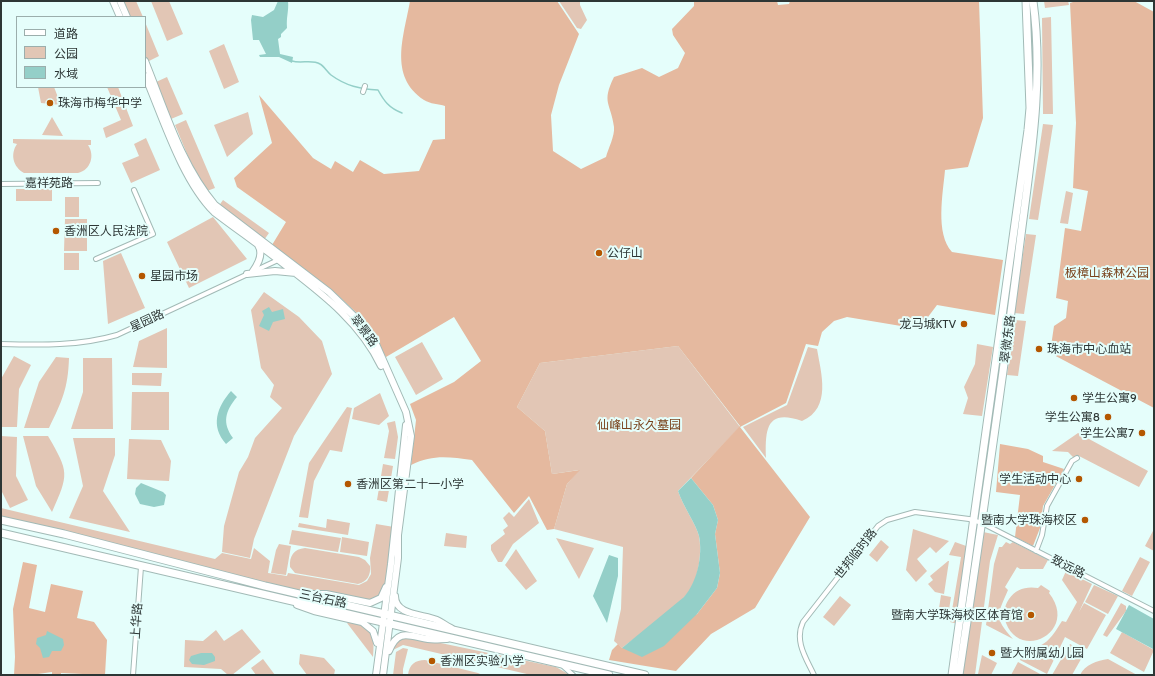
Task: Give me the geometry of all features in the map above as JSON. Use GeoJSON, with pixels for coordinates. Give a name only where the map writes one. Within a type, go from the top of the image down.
{"type":"FeatureCollection","features":[{"type":"Feature","properties":{"kind":"main road"},"geometry":{"type":"LineString","coordinates":[[113,1],[120,16]]}},
{"type":"Feature","properties":{"kind":"main road"},"geometry":{"type":"LineString","coordinates":[[120,1],[127,16]]}},
{"type":"Feature","properties":{"kind":"main road","name":"翠微东路"},"geometry":{"type":"LineString","coordinates":[[952,675],[1028,130],[1030,108],[1026,1]]}},
{"type":"Feature","properties":{"kind":"main road","name":"翠微东路"},"geometry":{"type":"LineString","coordinates":[[959,675],[1002,387],[1036,118],[1036,46],[1033,1]]}},
{"type":"Feature","properties":{"kind":"main road","name":"翠景路"},"geometry":{"type":"LineString","coordinates":[[146,63],[190,168],[202,189],[215,206],[280,258],[346,315],[362,334],[378,360],[404,417],[406,437],[391,564],[388,614]]}},
{"type":"Feature","properties":{"kind":"main road","name":"翠景路"},"geometry":{"type":"LineString","coordinates":[[146,78],[182,164],[196,191],[214,212],[329,292],[357,318],[376,344],[406,412],[411,436],[398,535],[398,558],[395,583],[378,654],[376,675]]}},
{"type":"Feature","properties":{"kind":"main road"},"geometry":{"type":"LineString","coordinates":[[250,273],[260,257],[260,249],[258,244]]}},
{"type":"Feature","properties":{"kind":"main road"},"geometry":{"type":"LineString","coordinates":[[250,273],[275,271],[296,273]]}},
{"type":"Feature","properties":{"kind":"main road","name":"三台石路"},"geometry":{"type":"LineString","coordinates":[[1,520],[86,540],[265,586],[645,675]]}},
{"type":"Feature","properties":{"kind":"main road"},"geometry":{"type":"LineString","coordinates":[[1,524],[63,542],[83,553]]}},
{"type":"Feature","properties":{"kind":"main road"},"geometry":{"type":"LineString","coordinates":[[1,530],[63,542],[86,540]]}},
{"type":"Feature","properties":{"kind":"main road","name":"三台石路"},"geometry":{"type":"LineString","coordinates":[[1,534],[609,675]]}},
{"type":"Feature","properties":{"kind":"main road"},"geometry":{"type":"LineString","coordinates":[[302,594],[326,594],[367,603],[375,602],[384,593],[391,564]]}},
{"type":"Feature","properties":{"kind":"main road"},"geometry":{"type":"LineString","coordinates":[[395,583],[395,600],[400,607],[408,612],[436,620],[454,630]]}},
{"type":"Feature","properties":{"kind":"main road"},"geometry":{"type":"LineString","coordinates":[[288,601],[314,611],[362,622],[368,626],[376,637],[378,654]]}},
{"type":"Feature","properties":{"kind":"main road","name":"翠景路"},"geometry":{"type":"LineString","coordinates":[[384,675],[386,658],[386,624]]}},
{"type":"Feature","properties":{"kind":"main road"},"geometry":{"type":"LineString","coordinates":[[386,658],[392,644],[398,637],[406,634],[429,639],[452,639]]}},
{"type":"Feature","properties":{"kind":"street"},"geometry":{"type":"LineString","coordinates":[[363,92],[365,86]]}},
{"type":"Feature","properties":{"kind":"street","name":"嘉祥苑路"},"geometry":{"type":"LineString","coordinates":[[1,184],[98,183]]}},
{"type":"Feature","properties":{"kind":"street"},"geometry":{"type":"LineString","coordinates":[[96,259],[153,234],[134,190]]}},
{"type":"Feature","properties":{"kind":"street","name":"星园路"},"geometry":{"type":"LineString","coordinates":[[1,344],[95,342],[117,335],[280,258]]}},
{"type":"Feature","properties":{"kind":"street"},"geometry":{"type":"LineString","coordinates":[[1036,551],[1042,535],[1046,506],[1072,461],[1078,458]]}},
{"type":"Feature","properties":{"kind":"street","name":"世邦临时路"},"geometry":{"type":"LineString","coordinates":[[814,675],[800,643],[799,631],[803,622],[878,526],[896,516],[915,512],[974,520],[982,523]]}},
{"type":"Feature","properties":{"kind":"street","name":"致远路"},"geometry":{"type":"LineString","coordinates":[[982,523],[1154,611]]}},
{"type":"Feature","properties":{"kind":"street","name":"上华路"},"geometry":{"type":"LineString","coordinates":[[134,675],[141,567]]}},
{"type":"Feature","properties":{"kind":"street"},"geometry":{"type":"LineString","coordinates":[[558,663],[573,675]]}},
{"type":"Feature","properties":{"kind":"street"},"geometry":{"type":"LineString","coordinates":[[586,675],[598,672]]}},
{"type":"Feature","properties":{"kind":"green space"},"geometry":{"type":"Polygon","coordinates":[[[122,1],[136,1],[143,16],[129,16],[122,1]]]}},
{"type":"Feature","properties":{"kind":"green space"},"geometry":{"type":"Polygon","coordinates":[[[151,1],[169,1],[183,34],[167,41],[151,1]]]}},
{"type":"Feature","properties":{"kind":"green space"},"geometry":{"type":"Polygon","coordinates":[[[410,1],[557,1],[579,34],[559,85],[551,115],[553,151],[581,169],[606,157],[614,131],[613,119],[607,98],[614,77],[642,68],[659,77],[678,68],[685,53],[673,35],[672,29],[694,6],[694,1],[777,1],[778,5],[789,4],[790,1],[979,1],[983,118],[968,167],[945,170],[941,213],[943,235],[952,252],[1003,260],[995,315],[937,305],[919,329],[847,317],[834,321],[822,332],[818,346],[806,344],[786,403],[740,427],[810,517],[755,608],[711,634],[676,671],[609,660],[612,650],[618,644],[622,648],[697,614],[717,588],[720,573],[715,534],[718,520],[713,505],[691,478],[740,426],[678,346],[540,363],[517,407],[545,431],[552,474],[580,470],[567,484],[554,529],[547,530],[529,496],[514,513],[472,460],[441,457],[427,459],[411,465],[416,420],[410,404],[454,382],[481,361],[454,317],[386,357],[359,315],[332,290],[272,245],[286,222],[237,187],[234,178],[272,143],[259,95],[313,158],[331,169],[335,161],[353,172],[360,160],[384,174],[419,171],[433,140],[445,139],[445,106],[424,100],[413,90],[406,79],[402,67],[402,41],[410,1]]]}},
{"type":"Feature","properties":{"kind":"green space"},"geometry":{"type":"Polygon","coordinates":[[[559,1],[580,1],[580,5],[587,20],[581,29],[577,28],[559,1]]]}},
{"type":"Feature","properties":{"kind":"green space"},"geometry":{"type":"Polygon","coordinates":[[[1044,1],[1068,1],[1069,5],[1045,8],[1044,1]]]}},
{"type":"Feature","properties":{"kind":"green space","name":"板樟山森林公园"},"geometry":{"type":"Polygon","coordinates":[[[1076,1],[1134,1],[1154,12],[1154,408],[1050,353],[1054,326],[1066,318],[1068,301],[1056,298],[1065,228],[1081,231],[1088,191],[1073,188],[1076,123],[1070,3],[1076,1]]]}},
{"type":"Feature","properties":{"kind":"green space"},"geometry":{"type":"Polygon","coordinates":[[[1051,17],[1053,114],[1043,114],[1042,18],[1051,17]]]}},
{"type":"Feature","properties":{"kind":"green space"},"geometry":{"type":"Polygon","coordinates":[[[146,24],[159,56],[147,62],[146,59],[146,24]]]}},
{"type":"Feature","properties":{"kind":"green space"},"geometry":{"type":"Polygon","coordinates":[[[224,44],[239,82],[224,89],[209,51],[224,44]]]}},
{"type":"Feature","properties":{"kind":"green space"},"geometry":{"type":"Polygon","coordinates":[[[167,77],[183,114],[171,119],[156,82],[167,77]]]}},
{"type":"Feature","properties":{"kind":"green space"},"geometry":{"type":"Polygon","coordinates":[[[38,88],[54,88],[61,105],[41,103],[38,88]]]}},
{"type":"Feature","properties":{"kind":"green space"},"geometry":{"type":"Polygon","coordinates":[[[107,88],[118,88],[133,126],[106,138],[103,128],[121,120],[107,88]]]}},
{"type":"Feature","properties":{"kind":"green space"},"geometry":{"type":"Polygon","coordinates":[[[248,112],[253,134],[227,157],[214,125],[248,112]]]}},
{"type":"Feature","properties":{"kind":"green space"},"geometry":{"type":"Polygon","coordinates":[[[52,117],[63,136],[42,135],[52,117]]]}},
{"type":"Feature","properties":{"kind":"green space"},"geometry":{"type":"Polygon","coordinates":[[[186,120],[215,188],[207,191],[192,166],[175,125],[186,120]]]}},
{"type":"Feature","properties":{"kind":"green space"},"geometry":{"type":"Polygon","coordinates":[[[1043,124],[1053,125],[1038,220],[1029,219],[1043,124]]]}},
{"type":"Feature","properties":{"kind":"green space"},"geometry":{"type":"Polygon","coordinates":[[[146,138],[160,170],[131,183],[122,163],[139,156],[134,144],[146,138]]]}},
{"type":"Feature","properties":{"kind":"green space"},"geometry":{"type":"Polygon","coordinates":[[[13,139],[91,140],[91,145],[88,145],[91,153],[90,162],[86,169],[78,173],[24,173],[15,164],[13,156],[17,144],[13,143],[13,139]]]}},
{"type":"Feature","properties":{"kind":"green space"},"geometry":{"type":"Polygon","coordinates":[[[16,189],[52,189],[52,201],[16,201],[16,189]]]}},
{"type":"Feature","properties":{"kind":"green space"},"geometry":{"type":"Polygon","coordinates":[[[1066,191],[1073,193],[1068,224],[1060,223],[1066,191]]]}},
{"type":"Feature","properties":{"kind":"green space"},"geometry":{"type":"Polygon","coordinates":[[[65,197],[79,197],[79,217],[65,217],[65,197]]]}},
{"type":"Feature","properties":{"kind":"green space"},"geometry":{"type":"Polygon","coordinates":[[[223,200],[269,233],[264,240],[218,207],[223,200]]]}},
{"type":"Feature","properties":{"kind":"green space"},"geometry":{"type":"Polygon","coordinates":[[[213,217],[247,259],[189,288],[167,242],[213,217]]]}},
{"type":"Feature","properties":{"kind":"green space"},"geometry":{"type":"Polygon","coordinates":[[[65,219],[87,219],[87,251],[64,251],[65,219]]]}},
{"type":"Feature","properties":{"kind":"green space"},"geometry":{"type":"Polygon","coordinates":[[[1026,234],[1036,235],[1024,314],[1014,313],[1026,234]]]}},
{"type":"Feature","properties":{"kind":"green space"},"geometry":{"type":"Polygon","coordinates":[[[64,253],[79,253],[79,270],[64,270],[64,253]]]}},
{"type":"Feature","properties":{"kind":"green space"},"geometry":{"type":"Polygon","coordinates":[[[121,253],[145,308],[108,324],[103,261],[121,253]]]}},
{"type":"Feature","properties":{"kind":"green space"},"geometry":{"type":"Polygon","coordinates":[[[264,292],[299,317],[322,341],[332,374],[294,436],[254,539],[250,558],[222,552],[224,526],[239,472],[248,457],[255,438],[282,408],[270,397],[274,385],[261,368],[251,310],[264,292]]]}},
{"type":"Feature","properties":{"kind":"green space"},"geometry":{"type":"Polygon","coordinates":[[[1015,320],[1026,321],[1018,376],[1007,375],[1015,320]]]}},
{"type":"Feature","properties":{"kind":"green space"},"geometry":{"type":"Polygon","coordinates":[[[167,328],[167,368],[133,367],[139,341],[167,328]]]}},
{"type":"Feature","properties":{"kind":"green space"},"geometry":{"type":"Polygon","coordinates":[[[422,342],[443,379],[416,395],[395,357],[422,342]]]}},
{"type":"Feature","properties":{"kind":"green space"},"geometry":{"type":"Polygon","coordinates":[[[977,344],[993,347],[982,416],[963,414],[968,398],[964,387],[975,364],[977,344]]]}},
{"type":"Feature","properties":{"kind":"green space","name":"仙峰山永久墓园"},"geometry":{"type":"Polygon","coordinates":[[[678,346],[740,427],[678,491],[695,526],[700,542],[698,571],[690,590],[677,605],[622,648],[614,641],[621,609],[623,547],[554,529],[567,484],[579,470],[552,474],[545,431],[517,407],[540,363],[678,346]]]}},
{"type":"Feature","properties":{"kind":"green space"},"geometry":{"type":"Polygon","coordinates":[[[808,347],[817,349],[821,369],[822,389],[818,408],[802,421],[790,418],[781,418],[770,424],[766,438],[766,458],[743,427],[787,405],[808,347]]]}},
{"type":"Feature","properties":{"kind":"green space"},"geometry":{"type":"Polygon","coordinates":[[[14,356],[31,365],[19,389],[17,427],[1,427],[1,379],[14,356]]]}},
{"type":"Feature","properties":{"kind":"green space"},"geometry":{"type":"Polygon","coordinates":[[[56,357],[69,358],[68,369],[64,394],[49,428],[24,428],[39,382],[56,357]]]}},
{"type":"Feature","properties":{"kind":"green space"},"geometry":{"type":"Polygon","coordinates":[[[83,358],[112,358],[113,429],[71,429],[83,392],[83,358]]]}},
{"type":"Feature","properties":{"kind":"green space"},"geometry":{"type":"Polygon","coordinates":[[[132,373],[162,373],[161,386],[132,385],[132,373]]]}},
{"type":"Feature","properties":{"kind":"green space"},"geometry":{"type":"Polygon","coordinates":[[[132,392],[169,392],[169,430],[131,430],[132,392]]]}},
{"type":"Feature","properties":{"kind":"green space"},"geometry":{"type":"Polygon","coordinates":[[[380,393],[389,416],[379,425],[352,419],[354,408],[380,393]]]}},
{"type":"Feature","properties":{"kind":"green space"},"geometry":{"type":"Polygon","coordinates":[[[347,407],[352,408],[342,452],[330,450],[314,481],[308,518],[299,517],[309,463],[347,407]]]}},
{"type":"Feature","properties":{"kind":"green space"},"geometry":{"type":"Polygon","coordinates":[[[395,421],[398,437],[395,459],[384,458],[389,431],[387,423],[395,421]]]}},
{"type":"Feature","properties":{"kind":"green space"},"geometry":{"type":"Polygon","coordinates":[[[1078,433],[1148,471],[1139,487],[1079,456],[1074,458],[1068,452],[1052,451],[1078,433]]]}},
{"type":"Feature","properties":{"kind":"green space"},"geometry":{"type":"Polygon","coordinates":[[[1,436],[17,437],[16,476],[28,500],[10,508],[1,490],[1,436]]]}},
{"type":"Feature","properties":{"kind":"green space"},"geometry":{"type":"Polygon","coordinates":[[[23,436],[48,436],[60,458],[63,466],[64,481],[52,512],[36,486],[23,436]]]}},
{"type":"Feature","properties":{"kind":"green space"},"geometry":{"type":"Polygon","coordinates":[[[73,438],[115,438],[115,455],[103,491],[130,532],[69,518],[83,486],[73,438]]]}},
{"type":"Feature","properties":{"kind":"green space"},"geometry":{"type":"Polygon","coordinates":[[[129,439],[161,440],[171,461],[169,481],[127,479],[129,439]]]}},
{"type":"Feature","properties":{"kind":"green space"},"geometry":{"type":"Polygon","coordinates":[[[1000,444],[1028,449],[1043,456],[1043,462],[1064,469],[1043,506],[1040,528],[1033,546],[1015,537],[1020,495],[996,492],[1000,444]]]}},
{"type":"Feature","properties":{"kind":"green space"},"geometry":{"type":"Polygon","coordinates":[[[383,464],[393,466],[387,502],[377,500],[383,464]]]}},
{"type":"Feature","properties":{"kind":"green space"},"geometry":{"type":"Polygon","coordinates":[[[529,499],[539,523],[513,544],[502,562],[498,562],[491,550],[491,545],[505,534],[503,530],[508,526],[503,518],[509,512],[514,517],[529,499]]]}},
{"type":"Feature","properties":{"kind":"green space"},"geometry":{"type":"Polygon","coordinates":[[[1,508],[215,559],[222,553],[251,559],[254,548],[270,561],[268,573],[287,576],[288,573],[359,585],[367,581],[371,574],[370,558],[376,524],[394,527],[386,585],[375,602],[302,594],[1,520],[1,508]]]}},
{"type":"Feature","properties":{"kind":"green space"},"geometry":{"type":"Polygon","coordinates":[[[327,519],[350,523],[348,535],[298,527],[299,523],[326,528],[327,519]]]}},
{"type":"Feature","properties":{"kind":"green space"},"geometry":{"type":"Polygon","coordinates":[[[913,529],[949,541],[936,553],[930,547],[917,559],[927,571],[916,582],[906,570],[913,529]]]}},
{"type":"Feature","properties":{"kind":"green space"},"geometry":{"type":"Polygon","coordinates":[[[1154,529],[1154,551],[1145,546],[1154,529]]]}},
{"type":"Feature","properties":{"kind":"green space"},"geometry":{"type":"Polygon","coordinates":[[[292,530],[341,538],[338,552],[289,544],[292,530]]]}},
{"type":"Feature","properties":{"kind":"green space"},"geometry":{"type":"Polygon","coordinates":[[[983,532],[998,535],[990,561],[975,675],[959,675],[983,532]]]}},
{"type":"Feature","properties":{"kind":"green space"},"geometry":{"type":"Polygon","coordinates":[[[446,533],[467,536],[466,548],[444,546],[446,533]]]}},
{"type":"Feature","properties":{"kind":"green space"},"geometry":{"type":"Polygon","coordinates":[[[342,537],[369,542],[367,556],[340,552],[342,537]]]}},
{"type":"Feature","properties":{"kind":"green space"},"geometry":{"type":"Polygon","coordinates":[[[556,538],[594,548],[579,579],[556,538]]]}},
{"type":"Feature","properties":{"kind":"green space"},"geometry":{"type":"Polygon","coordinates":[[[881,540],[889,547],[877,562],[869,555],[881,540]]]}},
{"type":"Feature","properties":{"kind":"green space"},"geometry":{"type":"Polygon","coordinates":[[[955,542],[969,547],[958,624],[950,622],[961,557],[949,555],[955,542]]]}},
{"type":"Feature","properties":{"kind":"green space"},"geometry":{"type":"Polygon","coordinates":[[[1006,542],[1010,544],[1013,542],[1048,560],[1043,569],[1020,569],[1017,567],[1005,587],[1008,590],[999,615],[1002,625],[1013,639],[986,625],[994,564],[999,547],[1002,547],[1006,542]]]}},
{"type":"Feature","properties":{"kind":"green space"},"geometry":{"type":"Polygon","coordinates":[[[279,544],[291,546],[286,575],[271,573],[276,550],[279,544]]]}},
{"type":"Feature","properties":{"kind":"green space"},"geometry":{"type":"Polygon","coordinates":[[[305,548],[359,557],[365,560],[370,566],[369,575],[364,582],[358,584],[295,573],[290,567],[291,556],[298,550],[305,548]]]}},
{"type":"Feature","properties":{"kind":"green space"},"geometry":{"type":"Polygon","coordinates":[[[516,549],[537,581],[526,590],[505,565],[516,549]]]}},
{"type":"Feature","properties":{"kind":"green space"},"geometry":{"type":"Polygon","coordinates":[[[1140,557],[1150,562],[1132,596],[1122,591],[1140,557]]]}},
{"type":"Feature","properties":{"kind":"green space"},"geometry":{"type":"Polygon","coordinates":[[[948,561],[944,594],[935,592],[928,584],[933,580],[930,576],[948,561]]]}},
{"type":"Feature","properties":{"kind":"green space"},"geometry":{"type":"Polygon","coordinates":[[[23,562],[37,565],[29,608],[45,612],[51,584],[83,591],[77,618],[94,622],[107,640],[105,675],[61,673],[61,675],[52,675],[52,672],[31,675],[14,675],[15,657],[13,609],[23,562]]]}},
{"type":"Feature","properties":{"kind":"green space"},"geometry":{"type":"Polygon","coordinates":[[[1066,571],[1092,584],[1079,612],[1084,603],[1106,615],[1087,649],[1065,637],[1047,674],[1020,660],[1026,648],[1033,648],[1044,644],[1052,636],[1062,621],[1066,622],[1077,602],[1062,580],[1066,571]]]}},
{"type":"Feature","properties":{"kind":"green space","name":"暨南大学珠海校区体育馆"},"geometry":{"type":"Polygon","coordinates":[[[1041,585],[1050,591],[1049,593],[1056,607],[1057,619],[1053,629],[1044,637],[1034,641],[1023,640],[1013,634],[1006,623],[1004,614],[1005,608],[1009,599],[1018,591],[1029,587],[1038,588],[1041,585]]]}},
{"type":"Feature","properties":{"kind":"green space"},"geometry":{"type":"Polygon","coordinates":[[[1094,585],[1118,596],[1108,614],[1085,602],[1094,585]]]}},
{"type":"Feature","properties":{"kind":"green space"},"geometry":{"type":"Polygon","coordinates":[[[941,595],[951,597],[948,616],[938,615],[941,595]]]}},
{"type":"Feature","properties":{"kind":"green space"},"geometry":{"type":"Polygon","coordinates":[[[840,596],[851,605],[834,626],[823,617],[840,596]]]}},
{"type":"Feature","properties":{"kind":"green space"},"geometry":{"type":"Polygon","coordinates":[[[1121,603],[1126,606],[1126,611],[1107,637],[1103,635],[1121,603]]]}},
{"type":"Feature","properties":{"kind":"green space"},"geometry":{"type":"Polygon","coordinates":[[[351,622],[364,627],[371,634],[374,644],[373,657],[347,623],[351,622]]]}},
{"type":"Feature","properties":{"kind":"green space"},"geometry":{"type":"Polygon","coordinates":[[[242,629],[261,652],[232,675],[228,675],[221,669],[184,667],[185,640],[203,641],[216,630],[224,641],[242,629]]]}},
{"type":"Feature","properties":{"kind":"green space"},"geometry":{"type":"Polygon","coordinates":[[[1122,632],[1154,650],[1144,672],[1110,653],[1122,632]]]}},
{"type":"Feature","properties":{"kind":"green space"},"geometry":{"type":"Polygon","coordinates":[[[407,636],[556,667],[570,675],[531,675],[403,645],[393,650],[398,640],[407,636]]]}},
{"type":"Feature","properties":{"kind":"green space"},"geometry":{"type":"Polygon","coordinates":[[[1070,644],[1085,652],[1072,675],[1052,675],[1070,644]]]}},
{"type":"Feature","properties":{"kind":"green space"},"geometry":{"type":"Polygon","coordinates":[[[403,648],[408,649],[403,675],[393,675],[396,652],[403,648]]]}},
{"type":"Feature","properties":{"kind":"green space"},"geometry":{"type":"Polygon","coordinates":[[[300,654],[324,658],[335,670],[334,675],[307,675],[299,664],[300,654]]]}},
{"type":"Feature","properties":{"kind":"green space"},"geometry":{"type":"Polygon","coordinates":[[[982,655],[997,663],[991,675],[978,674],[982,655]]]}},
{"type":"Feature","properties":{"kind":"green space"},"geometry":{"type":"Polygon","coordinates":[[[263,659],[275,675],[256,675],[251,668],[263,659]]]}},
{"type":"Feature","properties":{"kind":"green space"},"geometry":{"type":"Polygon","coordinates":[[[1108,659],[1137,675],[1080,675],[1088,666],[1108,659]]]}},
{"type":"Feature","properties":{"kind":"green space"},"geometry":{"type":"Polygon","coordinates":[[[425,660],[482,675],[408,675],[411,666],[415,662],[425,660]]]}},
{"type":"Feature","properties":{"kind":"green space"},"geometry":{"type":"Polygon","coordinates":[[[1018,662],[1042,675],[1011,675],[1018,662]]]}},
{"type":"Feature","properties":{"kind":"water"},"geometry":{"type":"Polygon","coordinates":[[[278,1],[288,1],[287,28],[278,39],[280,54],[293,57],[292,63],[279,57],[260,57],[259,55],[266,54],[259,40],[253,40],[252,15],[263,17],[274,10],[278,1]]]}},
{"type":"Feature","properties":{"kind":"water"},"geometry":{"type":"Polygon","coordinates":[[[269,307],[272,312],[283,309],[285,319],[273,322],[269,331],[259,326],[264,315],[262,311],[269,307]]]}},
{"type":"Feature","properties":{"kind":"water"},"geometry":{"type":"Polygon","coordinates":[[[231,391],[237,397],[230,407],[226,417],[227,427],[233,438],[226,444],[218,430],[217,417],[222,404],[231,391]]]}},
{"type":"Feature","properties":{"kind":"water"},"geometry":{"type":"Polygon","coordinates":[[[691,478],[713,505],[718,520],[715,534],[720,573],[717,588],[697,614],[664,646],[642,657],[622,648],[684,597],[689,591],[696,576],[700,552],[699,536],[678,491],[691,478]]]}},
{"type":"Feature","properties":{"kind":"water"},"geometry":{"type":"Polygon","coordinates":[[[141,483],[163,492],[166,495],[164,505],[154,507],[140,504],[135,494],[136,488],[141,483]]]}},
{"type":"Feature","properties":{"kind":"water"},"geometry":{"type":"Polygon","coordinates":[[[609,555],[618,558],[618,576],[607,623],[593,596],[609,555]]]}},
{"type":"Feature","properties":{"kind":"water"},"geometry":{"type":"Polygon","coordinates":[[[1129,605],[1154,619],[1153,649],[1116,629],[1129,605]]]}},
{"type":"Feature","properties":{"kind":"water"},"geometry":{"type":"Polygon","coordinates":[[[47,631],[63,639],[64,645],[61,651],[52,651],[49,657],[43,658],[40,648],[36,644],[37,638],[46,635],[47,631]]]}},
{"type":"Feature","properties":{"kind":"water"},"geometry":{"type":"Polygon","coordinates":[[[201,653],[212,653],[215,657],[215,661],[204,665],[192,664],[189,660],[191,656],[201,653]]]}},
{"type":"Feature","properties":{"kind":"waterway"},"geometry":{"type":"LineString","coordinates":[[292,61],[320,64],[331,75],[342,82],[359,88],[378,90],[387,104],[402,113]]}},
{"type":"Feature","properties":{"kind":"place","name":"珠海市梅华中学"},"geometry":{"type":"Point","coordinates":[50,103]}},
{"type":"Feature","properties":{"kind":"place","name":"香洲区人民法院"},"geometry":{"type":"Point","coordinates":[56,231]}},
{"type":"Feature","properties":{"kind":"place","name":"公仔山"},"geometry":{"type":"Point","coordinates":[599,253]}},
{"type":"Feature","properties":{"kind":"place","name":"星园市场"},"geometry":{"type":"Point","coordinates":[142,276]}},
{"type":"Feature","properties":{"kind":"place","name":"龙马城KTV"},"geometry":{"type":"Point","coordinates":[964,324]}},
{"type":"Feature","properties":{"kind":"place","name":"珠海市中心血站"},"geometry":{"type":"Point","coordinates":[1039,349]}},
{"type":"Feature","properties":{"kind":"place","name":"学生公寓9"},"geometry":{"type":"Point","coordinates":[1074,398]}},
{"type":"Feature","properties":{"kind":"place","name":"学生公寓8"},"geometry":{"type":"Point","coordinates":[1108,417]}},
{"type":"Feature","properties":{"kind":"place","name":"学生公寓7"},"geometry":{"type":"Point","coordinates":[1142,433]}},
{"type":"Feature","properties":{"kind":"place","name":"学生活动中心"},"geometry":{"type":"Point","coordinates":[1079,479]}},
{"type":"Feature","properties":{"kind":"place","name":"香洲区第二十一小学"},"geometry":{"type":"Point","coordinates":[348,484]}},
{"type":"Feature","properties":{"kind":"place","name":"暨南大学珠海校区"},"geometry":{"type":"Point","coordinates":[1085,520]}},
{"type":"Feature","properties":{"kind":"place","name":"暨南大学珠海校区体育馆"},"geometry":{"type":"Point","coordinates":[1031,615]}},
{"type":"Feature","properties":{"kind":"place","name":"暨大附属幼儿园"},"geometry":{"type":"Point","coordinates":[992,653]}},
{"type":"Feature","properties":{"kind":"place","name":"香洲区实验小学"},"geometry":{"type":"Point","coordinates":[432,661]}}]}
